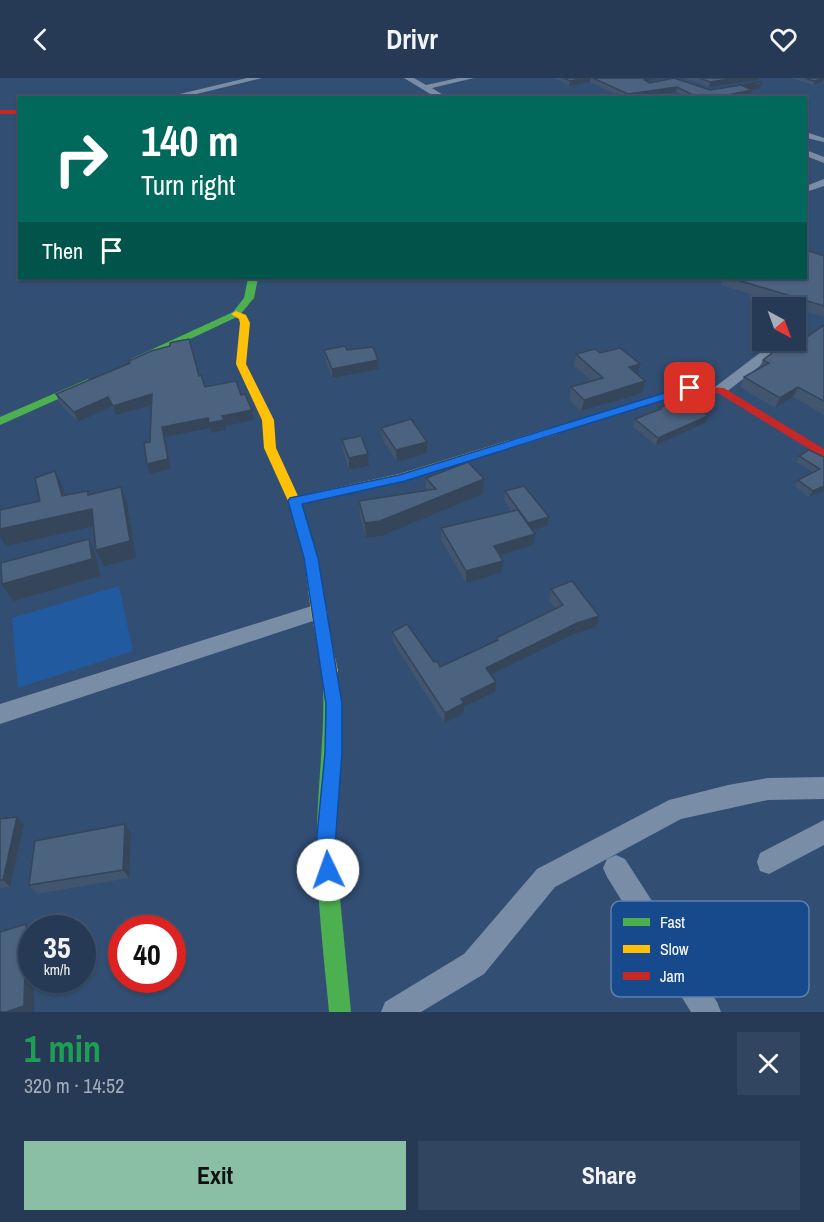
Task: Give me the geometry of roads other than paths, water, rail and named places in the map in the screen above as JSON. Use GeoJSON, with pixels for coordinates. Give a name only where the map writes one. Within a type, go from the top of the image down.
{"type":"FeatureCollection","features":[{"type":"Feature","properties":{"kind":"street"},"geometry":{"type":"LineString","coordinates":[[204,78],[214,87]]}},
{"type":"Feature","properties":{"kind":"street"},"geometry":{"type":"LineString","coordinates":[[176,96],[258,78]]}},
{"type":"Feature","properties":{"kind":"street"},"geometry":{"type":"LineString","coordinates":[[408,78],[441,96]]}},
{"type":"Feature","properties":{"kind":"street"},"geometry":{"type":"LineString","coordinates":[[425,87],[470,78]]}},
{"type":"Feature","properties":{"kind":"street"},"geometry":{"type":"LineString","coordinates":[[224,85],[233,96]]}},
{"type":"Feature","properties":{"kind":"street"},"geometry":{"type":"LineString","coordinates":[[0,112],[18,112]]}},
{"type":"Feature","properties":{"kind":"street"},"geometry":{"type":"LineString","coordinates":[[807,135],[823,140]]}},
{"type":"Feature","properties":{"kind":"street"},"geometry":{"type":"LineString","coordinates":[[807,153],[821,159]]}},
{"type":"Feature","properties":{"kind":"street"},"geometry":{"type":"LineString","coordinates":[[807,189],[824,182]]}},
{"type":"Feature","properties":{"kind":"street"},"geometry":{"type":"LineString","coordinates":[[122,367],[236,314],[251,295],[253,279]]}},
{"type":"Feature","properties":{"kind":"street"},"geometry":{"type":"LineString","coordinates":[[236,314],[243,317],[245,323],[241,364],[268,420],[270,448],[294,501],[311,558],[318,612],[330,667],[334,704],[333,753],[326,846],[340,1012]]}},
{"type":"Feature","properties":{"kind":"street"},"geometry":{"type":"LineString","coordinates":[[720,390],[772,351]]}},
{"type":"Feature","properties":{"kind":"street"},"geometry":{"type":"LineString","coordinates":[[0,421],[101,376]]}},
{"type":"Feature","properties":{"kind":"street"},"geometry":{"type":"LineString","coordinates":[[294,501],[400,478],[690,388],[720,390],[824,453]]}},
{"type":"Feature","properties":{"kind":"street"},"geometry":{"type":"LineString","coordinates":[[0,714],[318,612]]}},
{"type":"Feature","properties":{"kind":"street"},"geometry":{"type":"LineString","coordinates":[[395,1012],[474,964],[546,878],[676,808],[768,789],[824,788]]}},
{"type":"Feature","properties":{"kind":"street"},"geometry":{"type":"LineString","coordinates":[[769,862],[824,832]]}},
{"type":"Feature","properties":{"kind":"street"},"geometry":{"type":"LineString","coordinates":[[616,868],[637,901]]}},
{"type":"Feature","properties":{"kind":"street"},"geometry":{"type":"LineString","coordinates":[[697,997],[706,1012]]}}]}
